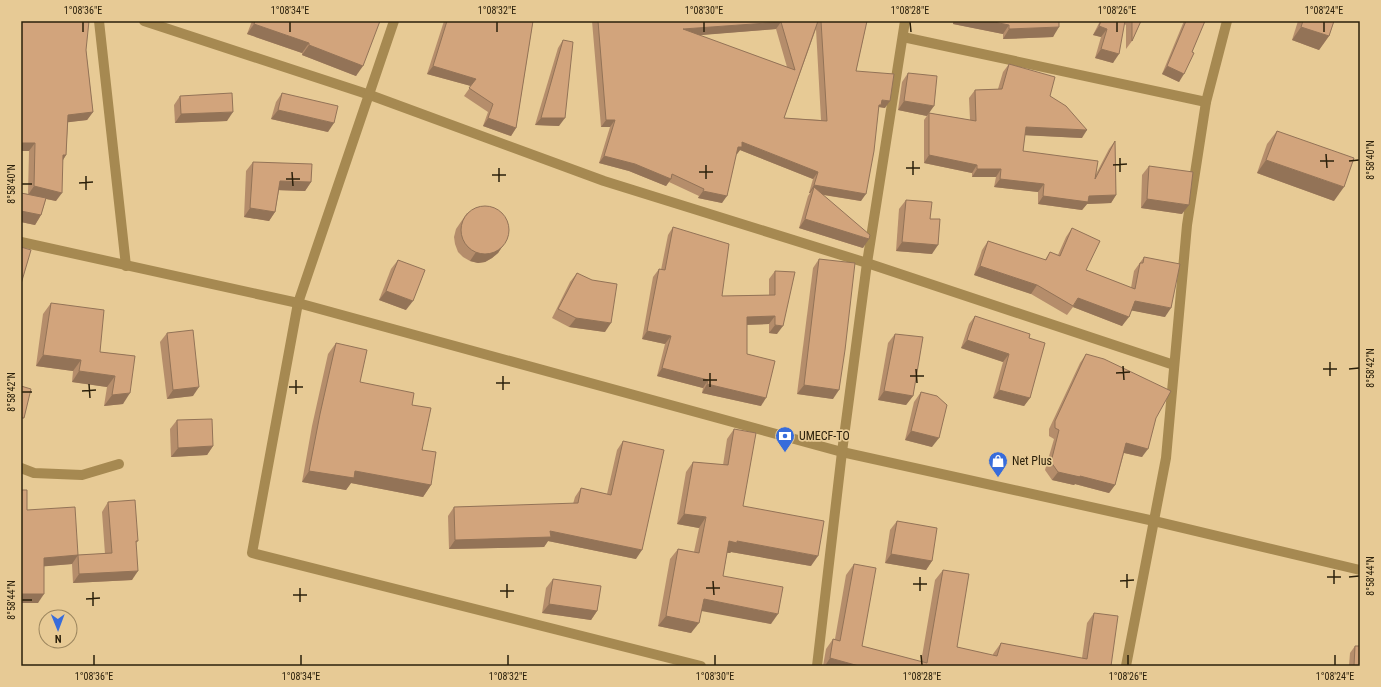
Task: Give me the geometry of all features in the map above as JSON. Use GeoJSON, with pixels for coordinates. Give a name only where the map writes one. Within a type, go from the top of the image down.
{"type":"FeatureCollection","features":[{"type":"Feature","properties":{"kind":"street"},"geometry":{"type":"LineString","coordinates":[[99,21],[126,266]]}},
{"type":"Feature","properties":{"kind":"street"},"geometry":{"type":"LineString","coordinates":[[144,21],[370,95],[604,181],[867,263],[1174,365]]}},
{"type":"Feature","properties":{"kind":"street"},"geometry":{"type":"LineString","coordinates":[[394,21],[298,303],[252,553],[701,666]]}},
{"type":"Feature","properties":{"kind":"street"},"geometry":{"type":"LineString","coordinates":[[817,666],[842,452],[867,263],[905,21]]}},
{"type":"Feature","properties":{"kind":"street"},"geometry":{"type":"LineString","coordinates":[[1126,666],[1166,458],[1187,225],[1206,102],[1226,21]]}},
{"type":"Feature","properties":{"kind":"street"},"geometry":{"type":"LineString","coordinates":[[903,37],[1206,102]]}},
{"type":"Feature","properties":{"kind":"street"},"geometry":{"type":"LineString","coordinates":[[21,242],[298,303],[842,452],[1154,521],[1360,570]]}},
{"type":"Feature","properties":{"kind":"street"},"geometry":{"type":"LineString","coordinates":[[21,468],[34,473],[82,475],[120,464]]}},
{"type":"Feature","properties":{"kind":"building"},"geometry":{"type":"Polygon","coordinates":[[[21,21],[89,21],[86,50],[93,112],[68,115],[66,155],[63,155],[62,193],[34,186],[35,143],[21,143],[21,21]]]}},
{"type":"Feature","properties":{"kind":"building"},"geometry":{"type":"Polygon","coordinates":[[[255,21],[380,21],[363,66],[309,45],[309,43],[254,24],[255,21]]]}},
{"type":"Feature","properties":{"kind":"building"},"geometry":{"type":"Polygon","coordinates":[[[447,21],[533,21],[516,128],[488,118],[493,104],[469,88],[476,79],[433,66],[447,21]]]}},
{"type":"Feature","properties":{"kind":"building"},"geometry":{"type":"Polygon","coordinates":[[[598,21],[818,21],[784,118],[827,121],[821,21],[867,21],[856,71],[894,74],[890,101],[882,100],[881,105],[879,105],[874,151],[866,194],[814,185],[818,172],[742,142],[742,147],[738,147],[727,196],[703,191],[704,189],[672,174],[671,179],[635,164],[604,156],[615,120],[606,120],[598,21]],[[781,22],[683,29],[795,70],[781,22]]]}},
{"type":"Feature","properties":{"kind":"building"},"geometry":{"type":"Polygon","coordinates":[[[989,21],[1059,21],[1059,27],[1009,29],[1009,25],[989,21]]]}},
{"type":"Feature","properties":{"kind":"building"},"geometry":{"type":"Polygon","coordinates":[[[1101,21],[1125,21],[1119,54],[1101,49],[1107,29],[1099,26],[1101,21]]]}},
{"type":"Feature","properties":{"kind":"building"},"geometry":{"type":"Polygon","coordinates":[[[1132,21],[1141,21],[1132,41],[1132,21]]]}},
{"type":"Feature","properties":{"kind":"building"},"geometry":{"type":"Polygon","coordinates":[[[1186,21],[1205,21],[1192,52],[1194,53],[1184,74],[1167,66],[1186,21]]]}},
{"type":"Feature","properties":{"kind":"building"},"geometry":{"type":"Polygon","coordinates":[[[1303,21],[1334,21],[1329,36],[1301,27],[1303,21]]]}},
{"type":"Feature","properties":{"kind":"building"},"geometry":{"type":"Polygon","coordinates":[[[563,40],[573,42],[565,118],[541,118],[563,40]]]}},
{"type":"Feature","properties":{"kind":"building"},"geometry":{"type":"Polygon","coordinates":[[[1009,64],[1055,77],[1050,96],[1066,106],[1087,130],[1026,127],[1023,151],[1098,161],[1095,179],[1115,141],[1116,195],[1089,196],[1088,202],[1043,196],[1044,184],[1000,179],[1001,169],[977,169],[977,165],[929,155],[929,113],[976,121],[975,90],[1002,89],[1009,64]]]}},
{"type":"Feature","properties":{"kind":"building"},"geometry":{"type":"Polygon","coordinates":[[[908,73],[937,76],[934,106],[904,101],[908,73]]]}},
{"type":"Feature","properties":{"kind":"building"},"geometry":{"type":"Polygon","coordinates":[[[232,93],[233,112],[181,114],[180,96],[232,93]]]}},
{"type":"Feature","properties":{"kind":"building"},"geometry":{"type":"Polygon","coordinates":[[[282,93],[338,106],[334,123],[278,110],[282,93]]]}},
{"type":"Feature","properties":{"kind":"building"},"geometry":{"type":"Polygon","coordinates":[[[1277,131],[1354,158],[1344,187],[1266,160],[1277,131]]]}},
{"type":"Feature","properties":{"kind":"building"},"geometry":{"type":"Polygon","coordinates":[[[253,162],[312,164],[311,182],[280,181],[275,212],[250,208],[253,162]]]}},
{"type":"Feature","properties":{"kind":"building"},"geometry":{"type":"Polygon","coordinates":[[[1149,166],[1193,172],[1189,205],[1147,199],[1149,166]]]}},
{"type":"Feature","properties":{"kind":"building"},"geometry":{"type":"Polygon","coordinates":[[[814,187],[870,235],[869,239],[805,219],[814,187]]]}},
{"type":"Feature","properties":{"kind":"building"},"geometry":{"type":"Polygon","coordinates":[[[21,193],[46,198],[41,215],[21,211],[21,193]]]}},
{"type":"Feature","properties":{"kind":"building"},"geometry":{"type":"Polygon","coordinates":[[[906,200],[932,202],[930,219],[940,219],[938,245],[902,242],[906,200]]]}},
{"type":"Feature","properties":{"kind":"building"},"geometry":{"type":"Polygon","coordinates":[[[485,206],[494,208],[502,213],[507,221],[509,230],[507,239],[502,247],[494,252],[485,254],[476,252],[468,247],[463,239],[461,230],[463,221],[468,213],[476,208],[485,206]]]}},
{"type":"Feature","properties":{"kind":"building"},"geometry":{"type":"Polygon","coordinates":[[[673,227],[729,244],[722,296],[775,295],[775,271],[795,272],[783,326],[775,325],[775,316],[747,317],[747,354],[775,361],[766,398],[707,384],[708,380],[662,368],[671,336],[647,331],[659,269],[665,270],[673,227]]]}},
{"type":"Feature","properties":{"kind":"building"},"geometry":{"type":"Polygon","coordinates":[[[1072,228],[1100,241],[1086,270],[1135,289],[1140,263],[1143,263],[1144,257],[1180,264],[1171,308],[1135,301],[1129,317],[1078,298],[1073,306],[1037,285],[980,266],[988,241],[1046,260],[1050,252],[1060,256],[1072,228]]]}},
{"type":"Feature","properties":{"kind":"building"},"geometry":{"type":"Polygon","coordinates":[[[21,247],[31,250],[21,284],[21,247]]]}},
{"type":"Feature","properties":{"kind":"building"},"geometry":{"type":"Polygon","coordinates":[[[819,259],[855,263],[839,390],[804,385],[819,259]]]}},
{"type":"Feature","properties":{"kind":"building"},"geometry":{"type":"Polygon","coordinates":[[[398,260],[425,270],[413,301],[386,291],[398,260]]]}},
{"type":"Feature","properties":{"kind":"building"},"geometry":{"type":"Polygon","coordinates":[[[577,273],[592,280],[617,284],[611,323],[576,318],[558,309],[577,273]]]}},
{"type":"Feature","properties":{"kind":"building"},"geometry":{"type":"Polygon","coordinates":[[[51,303],[104,310],[100,352],[135,356],[130,393],[112,395],[115,376],[79,371],[81,360],[43,355],[51,303]]]}},
{"type":"Feature","properties":{"kind":"building"},"geometry":{"type":"Polygon","coordinates":[[[975,316],[1030,334],[1029,338],[1045,343],[1030,398],[999,390],[1009,354],[967,340],[975,316]]]}},
{"type":"Feature","properties":{"kind":"building"},"geometry":{"type":"Polygon","coordinates":[[[193,330],[199,387],[173,390],[167,333],[193,330]]]}},
{"type":"Feature","properties":{"kind":"building"},"geometry":{"type":"Polygon","coordinates":[[[895,334],[923,337],[913,396],[884,391],[895,334]]]}},
{"type":"Feature","properties":{"kind":"building"},"geometry":{"type":"Polygon","coordinates":[[[336,343],[367,350],[360,382],[414,393],[412,405],[431,408],[422,450],[436,452],[431,485],[355,471],[354,478],[309,471],[336,343]]]}},
{"type":"Feature","properties":{"kind":"building"},"geometry":{"type":"Polygon","coordinates":[[[1086,354],[1104,359],[1171,391],[1156,418],[1148,449],[1126,443],[1115,485],[1058,472],[1051,462],[1059,430],[1055,428],[1055,421],[1086,354]]]}},
{"type":"Feature","properties":{"kind":"building"},"geometry":{"type":"Polygon","coordinates":[[[21,386],[31,389],[24,418],[21,418],[21,386]]]}},
{"type":"Feature","properties":{"kind":"building"},"geometry":{"type":"Polygon","coordinates":[[[921,392],[937,396],[947,405],[939,438],[911,431],[921,392]]]}},
{"type":"Feature","properties":{"kind":"building"},"geometry":{"type":"Polygon","coordinates":[[[212,419],[213,446],[178,448],[177,420],[212,419]]]}},
{"type":"Feature","properties":{"kind":"building"},"geometry":{"type":"Polygon","coordinates":[[[734,429],[756,433],[743,506],[824,521],[818,556],[737,541],[737,543],[729,541],[723,576],[783,587],[778,614],[704,599],[699,623],[666,616],[678,549],[699,553],[706,517],[684,514],[693,462],[728,465],[734,429]]]}},
{"type":"Feature","properties":{"kind":"building"},"geometry":{"type":"Polygon","coordinates":[[[623,441],[664,450],[642,550],[550,531],[551,537],[455,540],[454,507],[578,503],[581,488],[611,495],[623,441]]]}},
{"type":"Feature","properties":{"kind":"building"},"geometry":{"type":"Polygon","coordinates":[[[21,490],[27,490],[27,510],[75,507],[78,555],[44,558],[44,594],[21,594],[21,490]]]}},
{"type":"Feature","properties":{"kind":"building"},"geometry":{"type":"Polygon","coordinates":[[[135,500],[138,541],[136,541],[138,571],[79,574],[78,555],[112,553],[108,502],[135,500]]]}},
{"type":"Feature","properties":{"kind":"building"},"geometry":{"type":"Polygon","coordinates":[[[897,521],[937,528],[932,561],[891,554],[897,521]]]}},
{"type":"Feature","properties":{"kind":"building"},"geometry":{"type":"Polygon","coordinates":[[[854,564],[876,568],[862,646],[927,663],[943,570],[969,574],[957,647],[997,656],[1001,643],[1087,659],[1094,613],[1118,616],[1111,666],[859,666],[830,658],[833,639],[840,641],[854,564]]]}},
{"type":"Feature","properties":{"kind":"building"},"geometry":{"type":"Polygon","coordinates":[[[553,579],[601,586],[597,611],[549,604],[553,579]]]}},
{"type":"Feature","properties":{"kind":"building"},"geometry":{"type":"Polygon","coordinates":[[[1355,646],[1360,646],[1360,666],[1354,666],[1355,646]]]}},
{"type":"Feature","properties":{"kind":"place","name":"UMECF-TO"},"geometry":{"type":"Point","coordinates":[785,453]}},
{"type":"Feature","properties":{"kind":"place","name":"Net Plus"},"geometry":{"type":"Point","coordinates":[998,478]}}]}
